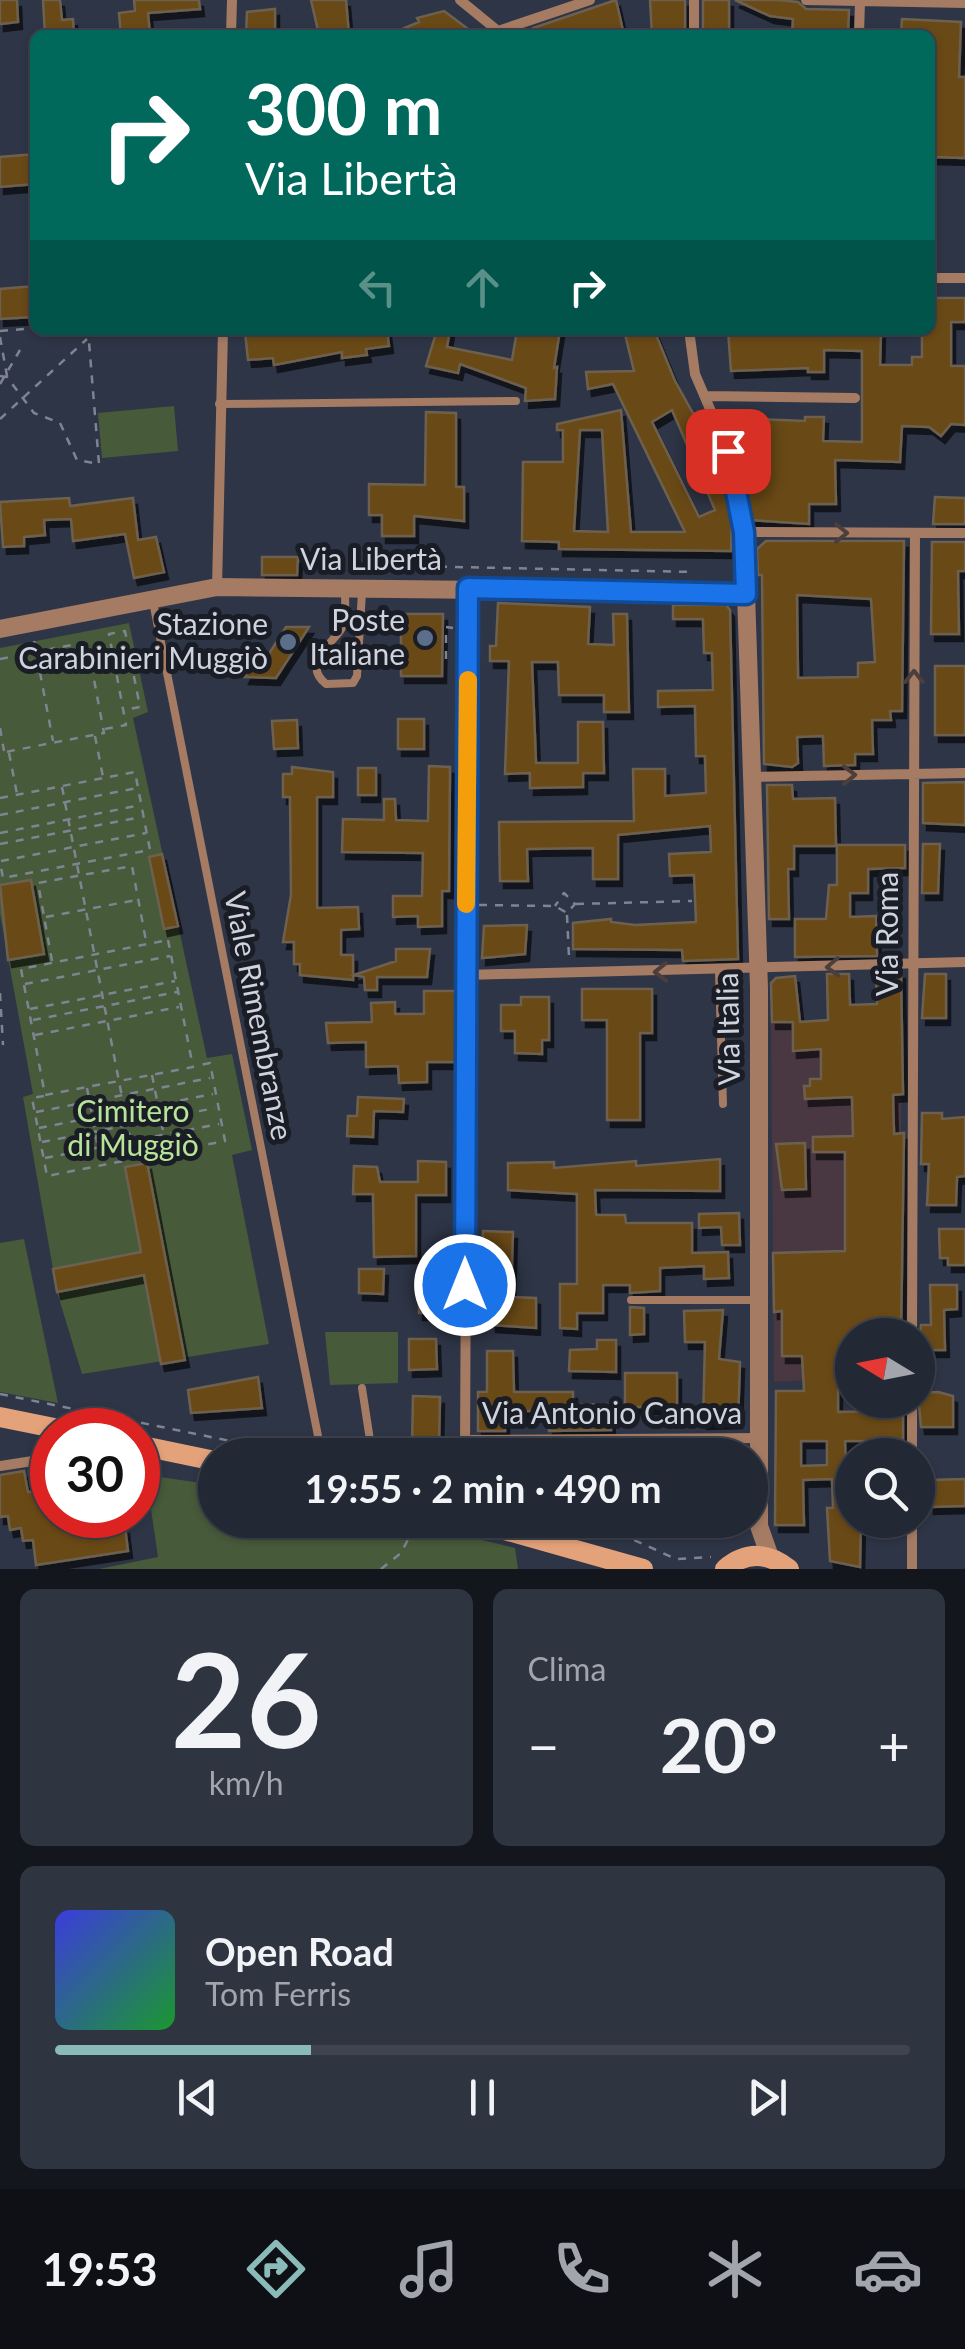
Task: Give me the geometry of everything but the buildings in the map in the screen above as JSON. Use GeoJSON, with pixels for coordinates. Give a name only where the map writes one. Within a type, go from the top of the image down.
{"type":"FeatureCollection","features":[{"type":"Feature","properties":{"kind":"main road"},"geometry":{"type":"LineString","coordinates":[[0,1417],[30,1423]]}},
{"type":"Feature","properties":{"kind":"main road"},"geometry":{"type":"LineString","coordinates":[[160,1450],[198,1457]]}},
{"type":"Feature","properties":{"kind":"main road"},"geometry":{"type":"LineString","coordinates":[[532,1538],[643,1569]]}},
{"type":"Feature","properties":{"kind":"main road"},"geometry":{"type":"LineString","coordinates":[[726,1569],[744,1557]]}},
{"type":"Feature","properties":{"kind":"main road","name":"Via Italia"},"geometry":{"type":"LineString","coordinates":[[744,1557],[779,1563]]}},
{"type":"Feature","properties":{"kind":"street"},"geometry":{"type":"LineString","coordinates":[[231,30],[232,0]]}},
{"type":"Feature","properties":{"kind":"street"},"geometry":{"type":"LineString","coordinates":[[460,0],[495,30]]}},
{"type":"Feature","properties":{"kind":"street"},"geometry":{"type":"LineString","coordinates":[[506,30],[590,0]]}},
{"type":"Feature","properties":{"kind":"street"},"geometry":{"type":"LineString","coordinates":[[694,0],[694,30]]}},
{"type":"Feature","properties":{"kind":"street"},"geometry":{"type":"LineString","coordinates":[[806,0],[965,3]]}},
{"type":"Feature","properties":{"kind":"street"},"geometry":{"type":"LineString","coordinates":[[858,30],[860,1]]}},
{"type":"Feature","properties":{"kind":"street"},"geometry":{"type":"LineString","coordinates":[[935,278],[965,278]]}},
{"type":"Feature","properties":{"kind":"street"},"geometry":{"type":"LineString","coordinates":[[217,587],[224,335]]}},
{"type":"Feature","properties":{"kind":"street"},"geometry":{"type":"LineString","coordinates":[[689,335],[695,374],[728,451],[744,532],[965,534]]}},
{"type":"Feature","properties":{"kind":"street"},"geometry":{"type":"LineString","coordinates":[[706,396],[855,398]]}},
{"type":"Feature","properties":{"kind":"street","name":"Via Italia"},"geometry":{"type":"LineString","coordinates":[[744,532],[758,970],[760,1438]]}},
{"type":"Feature","properties":{"kind":"street","name":"Via Roma"},"geometry":{"type":"LineString","coordinates":[[912,1318],[915,533]]}},
{"type":"Feature","properties":{"kind":"street","name":"Via Libertà"},"geometry":{"type":"LineString","coordinates":[[0,630],[217,587],[746,594]]}},
{"type":"Feature","properties":{"kind":"street"},"geometry":{"type":"LineString","coordinates":[[465,1438],[468,588]]}},
{"type":"Feature","properties":{"kind":"street"},"geometry":{"type":"LineString","coordinates":[[752,778],[965,773]]}},
{"type":"Feature","properties":{"kind":"street"},"geometry":{"type":"LineString","coordinates":[[465,975],[965,962]]}},
{"type":"Feature","properties":{"kind":"street"},"geometry":{"type":"LineString","coordinates":[[0,1466],[30,1461]]}},
{"type":"Feature","properties":{"kind":"street","name":"Via Italia"},"geometry":{"type":"LineString","coordinates":[[744,1557],[753,1538]]}},
{"type":"Feature","properties":{"kind":"street","name":"Via Italia"},"geometry":{"type":"LineString","coordinates":[[765,1538],[779,1563]]}},
{"type":"Feature","properties":{"kind":"street"},"geometry":{"type":"LineString","coordinates":[[912,1538],[912,1569]]}},
{"type":"Feature","properties":{"kind":"lane"},"geometry":{"type":"LineString","coordinates":[[219,404],[516,401]]}},
{"type":"Feature","properties":{"kind":"lane"},"geometry":{"type":"LineString","coordinates":[[354,587],[357,676],[352,683],[326,684],[318,678],[316,666],[321,651],[342,630],[354,587]]}},
{"type":"Feature","properties":{"kind":"lane","name":"Viale Rimembranze"},"geometry":{"type":"LineString","coordinates":[[153,600],[318,1438]]}},
{"type":"Feature","properties":{"kind":"lane"},"geometry":{"type":"LineString","coordinates":[[718,971],[723,1104]]}},
{"type":"Feature","properties":{"kind":"lane"},"geometry":{"type":"LineString","coordinates":[[630,1300],[761,1300]]}},
{"type":"Feature","properties":{"kind":"lane"},"geometry":{"type":"LineString","coordinates":[[362,1388],[370,1438]]}},
{"type":"Feature","properties":{"kind":"path"},"geometry":{"type":"LineString","coordinates":[[0,331],[30,328]]}},
{"type":"Feature","properties":{"kind":"path"},"geometry":{"type":"LineString","coordinates":[[0,337],[7,378],[34,413],[60,423],[74,457],[87,464],[99,464],[89,335]]}},
{"type":"Feature","properties":{"kind":"path"},"geometry":{"type":"LineString","coordinates":[[0,420],[89,338]]}},
{"type":"Feature","properties":{"kind":"path"},"geometry":{"type":"LineString","coordinates":[[0,384],[20,350]]}},
{"type":"Feature","properties":{"kind":"path"},"geometry":{"type":"LineString","coordinates":[[0,376],[7,378]]}},
{"type":"Feature","properties":{"kind":"path"},"geometry":{"type":"LineString","coordinates":[[358,566],[694,572]]}},
{"type":"Feature","properties":{"kind":"path"},"geometry":{"type":"LineString","coordinates":[[30,624],[54,743]]}},
{"type":"Feature","properties":{"kind":"path"},"geometry":{"type":"LineString","coordinates":[[457,628],[446,628],[444,659],[457,659]]}},
{"type":"Feature","properties":{"kind":"path"},"geometry":{"type":"LineString","coordinates":[[4,752],[95,735],[126,725],[123,710],[108,634],[125,631],[140,707],[123,710]]}},
{"type":"Feature","properties":{"kind":"path"},"geometry":{"type":"LineString","coordinates":[[446,639],[457,640]]}},
{"type":"Feature","properties":{"kind":"path"},"geometry":{"type":"LineString","coordinates":[[0,659],[87,642],[104,730]]}},
{"type":"Feature","properties":{"kind":"path"},"geometry":{"type":"LineString","coordinates":[[0,728],[17,794]]}},
{"type":"Feature","properties":{"kind":"path"},"geometry":{"type":"LineString","coordinates":[[95,735],[103,778]]}},
{"type":"Feature","properties":{"kind":"path"},"geometry":{"type":"LineString","coordinates":[[0,798],[135,772],[142,805],[144,816],[147,833],[150,850],[3,878],[0,862],[147,833]]}},
{"type":"Feature","properties":{"kind":"path"},"geometry":{"type":"LineString","coordinates":[[62,786],[134,1159]]}},
{"type":"Feature","properties":{"kind":"path"},"geometry":{"type":"LineString","coordinates":[[0,815],[138,788]]}},
{"type":"Feature","properties":{"kind":"path"},"geometry":{"type":"LineString","coordinates":[[0,833],[142,805]]}},
{"type":"Feature","properties":{"kind":"path"},"geometry":{"type":"LineString","coordinates":[[0,844],[144,816]]}},
{"type":"Feature","properties":{"kind":"path"},"geometry":{"type":"LineString","coordinates":[[52,963],[38,882],[132,866],[147,944]]}},
{"type":"Feature","properties":{"kind":"path"},"geometry":{"type":"LineString","coordinates":[[555,906],[564,893],[575,904],[692,901]]}},
{"type":"Feature","properties":{"kind":"path"},"geometry":{"type":"LineString","coordinates":[[44,917],[138,899]]}},
{"type":"Feature","properties":{"kind":"path"},"geometry":{"type":"LineString","coordinates":[[570,973],[567,913],[575,904]]}},
{"type":"Feature","properties":{"kind":"path"},"geometry":{"type":"LineString","coordinates":[[466,906],[555,906],[567,913]]}},
{"type":"Feature","properties":{"kind":"path"},"geometry":{"type":"LineString","coordinates":[[45,1096],[21,969],[94,954],[168,940],[193,1067]]}},
{"type":"Feature","properties":{"kind":"path"},"geometry":{"type":"LineString","coordinates":[[24,985],[172,956]]}},
{"type":"Feature","properties":{"kind":"path"},"geometry":{"type":"LineString","coordinates":[[28,1009],[176,980]]}},
{"type":"Feature","properties":{"kind":"path"},"geometry":{"type":"LineString","coordinates":[[30,1020],[178,992]]}},
{"type":"Feature","properties":{"kind":"path"},"geometry":{"type":"LineString","coordinates":[[0,993],[2,1045]]}},
{"type":"Feature","properties":{"kind":"path"},"geometry":{"type":"LineString","coordinates":[[33,1035],[181,1006]]}},
{"type":"Feature","properties":{"kind":"path"},"geometry":{"type":"LineString","coordinates":[[210,1064],[225,1141],[46,1176],[32,1098],[193,1067],[210,1064]]}},
{"type":"Feature","properties":{"kind":"path"},"geometry":{"type":"LineString","coordinates":[[152,1074],[167,1152]]}},
{"type":"Feature","properties":{"kind":"path"},"geometry":{"type":"LineString","coordinates":[[34,1112],[212,1078]]}},
{"type":"Feature","properties":{"kind":"path"},"geometry":{"type":"LineString","coordinates":[[86,1087],[102,1166]]}},
{"type":"Feature","properties":{"kind":"path"},"geometry":{"type":"LineString","coordinates":[[38,1128],[215,1094]]}},
{"type":"Feature","properties":{"kind":"path"},"geometry":{"type":"LineString","coordinates":[[40,1142],[218,1108]]}},
{"type":"Feature","properties":{"kind":"path"},"geometry":{"type":"LineString","coordinates":[[44,1158],[221,1124]]}},
{"type":"Feature","properties":{"kind":"path"},"geometry":{"type":"LineString","coordinates":[[0,1394],[216,1438]]}},
{"type":"Feature","properties":{"kind":"path"},"geometry":{"type":"LineString","coordinates":[[381,1569],[401,1553],[409,1538]]}},
{"type":"Feature","properties":{"kind":"path"},"geometry":{"type":"LineString","coordinates":[[628,1538],[668,1557],[696,1560]]}},
{"type":"Feature","properties":{"kind":"shaded area"},"geometry":{"type":"Polygon","coordinates":[[[902,1003],[900,1277],[866,1318],[835,1318],[835,1379],[774,1382],[771,1022],[839,1020],[839,1005],[902,1003]]]}},
{"type":"Feature","properties":{"kind":"green space"},"geometry":{"type":"Polygon","coordinates":[[[174,406],[178,451],[102,458],[98,413],[174,406]]]}},
{"type":"Feature","properties":{"kind":"green space","name":"Cimitero di Muggiò"},"geometry":{"type":"Polygon","coordinates":[[[129,623],[148,712],[133,718],[207,1058],[232,1054],[252,1150],[232,1155],[269,1344],[82,1374],[57,1292],[23,1097],[33,1094],[0,914],[0,648],[129,623]]]}},
{"type":"Feature","properties":{"kind":"green space"},"geometry":{"type":"Polygon","coordinates":[[[24,1239],[58,1403],[0,1392],[0,1243],[24,1239]]]}},
{"type":"Feature","properties":{"kind":"green space"},"geometry":{"type":"Polygon","coordinates":[[[325,1332],[398,1332],[398,1383],[330,1385],[325,1332]]]}},
{"type":"Feature","properties":{"kind":"green space"},"geometry":{"type":"Polygon","coordinates":[[[160,1477],[198,1483],[198,1538],[474,1538],[515,1548],[518,1569],[99,1569],[158,1557],[155,1538],[160,1538],[160,1477]]]}},
{"type":"Feature","properties":{"kind":"slow traffic"},"geometry":{"type":"LineString","coordinates":[[466,904],[468,680]]}},
{"type":"Feature","properties":{"kind":"place","name":"Poste Italiane"},"geometry":{"type":"Point","coordinates":[425,638]}},
{"type":"Feature","properties":{"kind":"place","name":"Stazione Carabinieri Muggiò"},"geometry":{"type":"Point","coordinates":[288,642]}},
{"type":"Feature","properties":{"kind":"route"},"geometry":{"type":"LineString","coordinates":[[465,1285],[468,588],[746,594],[744,532],[728,451]]}}]}
